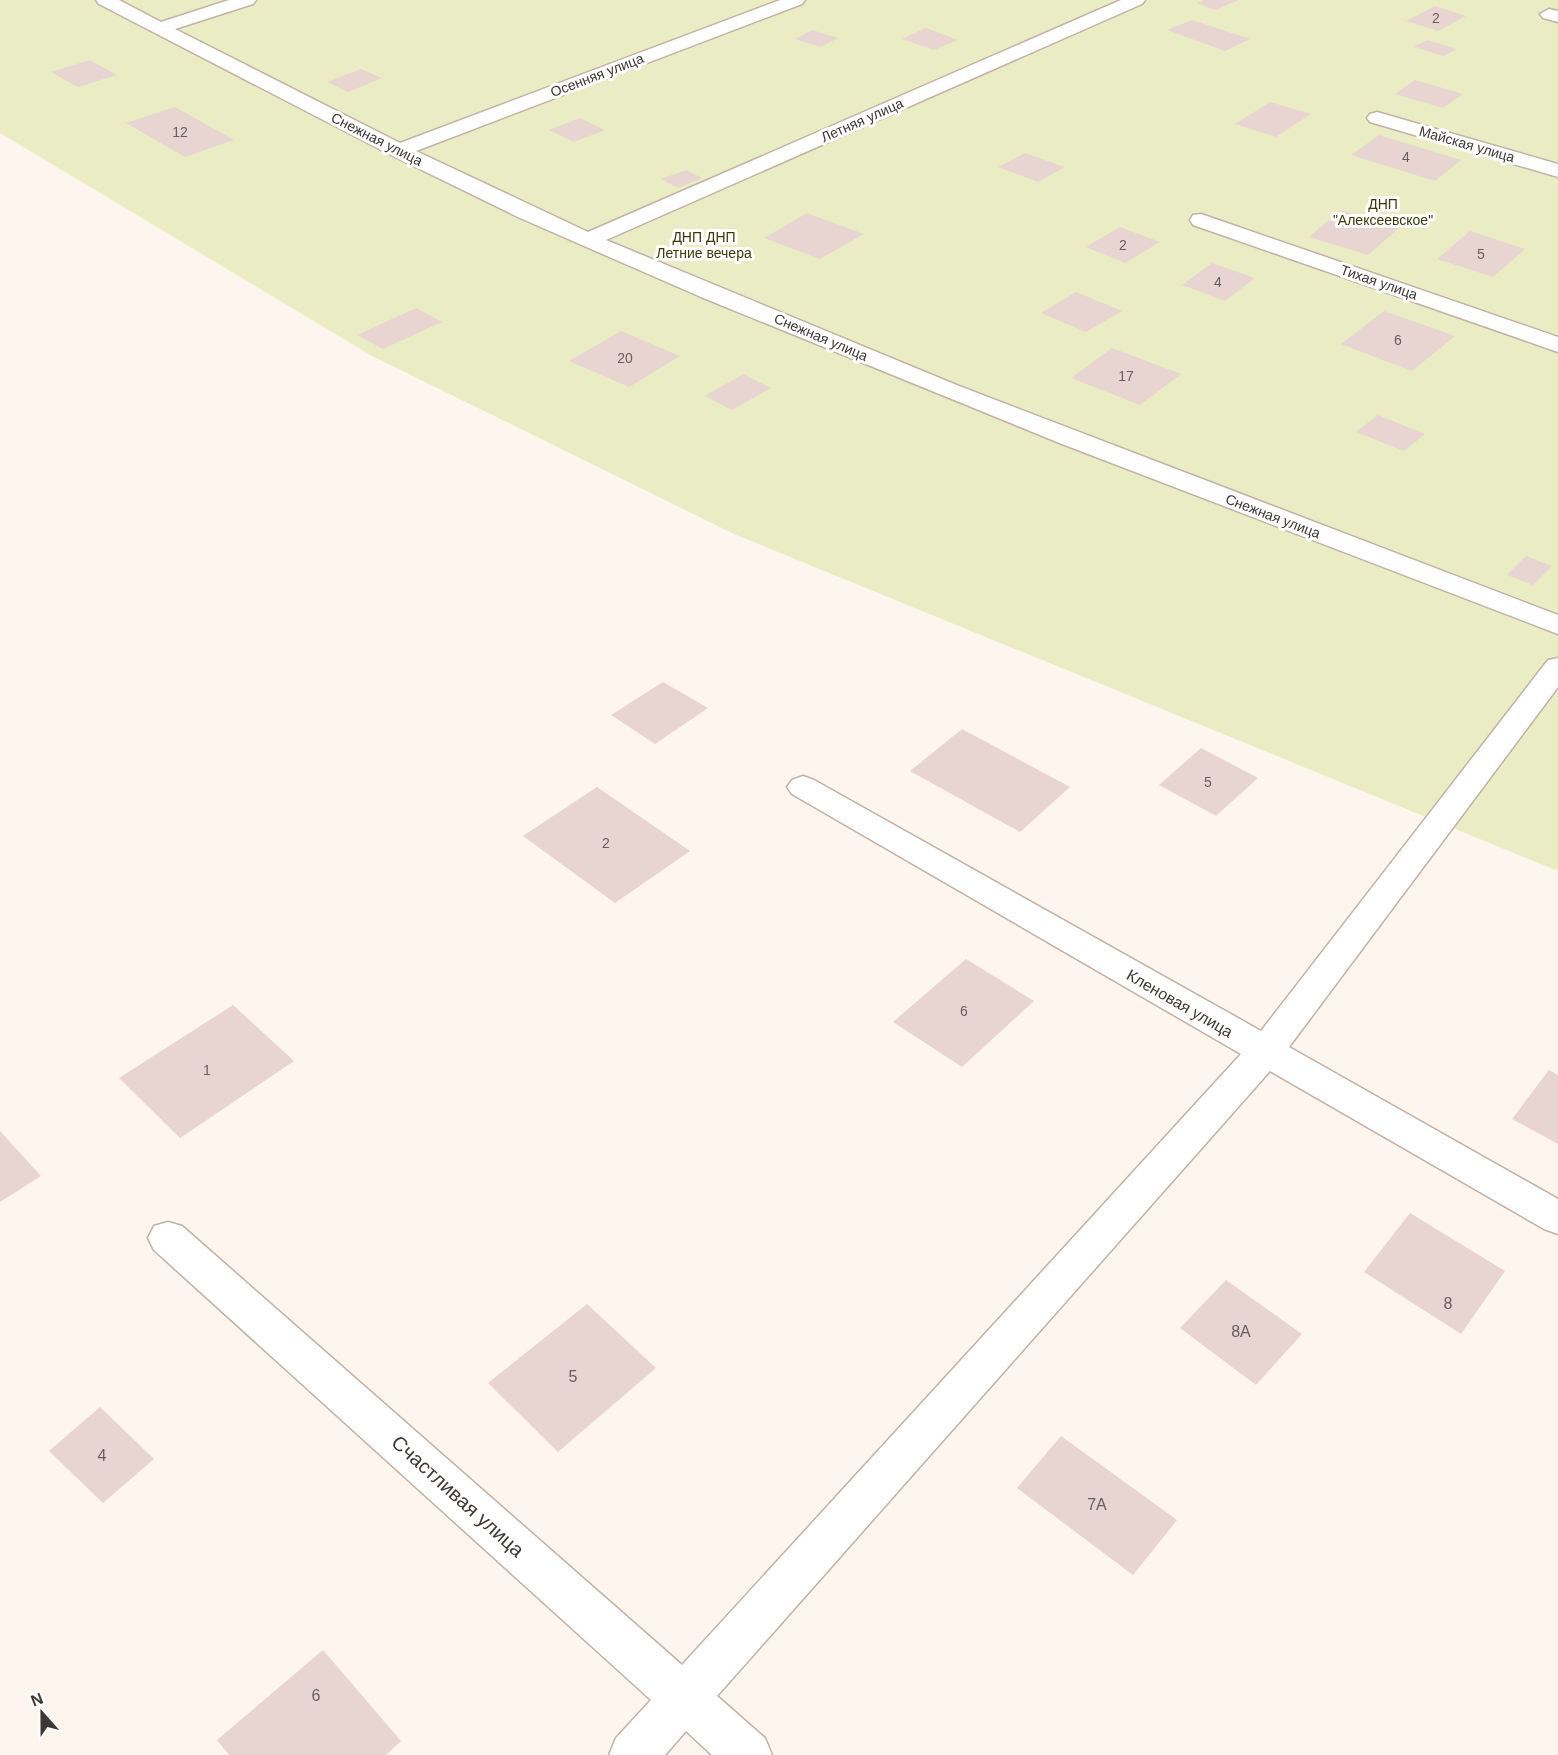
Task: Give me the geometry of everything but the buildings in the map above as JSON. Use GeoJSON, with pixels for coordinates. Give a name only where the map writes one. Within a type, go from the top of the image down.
{"type":"FeatureCollection","features":[{"type":"Feature","properties":{"kind":"street","name":"Снежная улица"},"geometry":{"type":"LineString","coordinates":[[105,0],[398,151],[588,240],[967,398],[1558,626]]}},
{"type":"Feature","properties":{"kind":"street"},"geometry":{"type":"LineString","coordinates":[[159,28],[247,0]]}},
{"type":"Feature","properties":{"kind":"street","name":"Осенняя улица"},"geometry":{"type":"LineString","coordinates":[[398,151],[796,0]]}},
{"type":"Feature","properties":{"kind":"street","name":"Летняя улица"},"geometry":{"type":"LineString","coordinates":[[588,240],[1136,0]]}},
{"type":"Feature","properties":{"kind":"street","name":"Майская улица"},"geometry":{"type":"LineString","coordinates":[[1377,118],[1558,171]]}},
{"type":"Feature","properties":{"kind":"street","name":"Тихая улица"},"geometry":{"type":"LineString","coordinates":[[1200,220],[1558,345]]}},
{"type":"Feature","properties":{"kind":"street"},"geometry":{"type":"LineString","coordinates":[[633,1755],[1265,1052],[1558,667]]}},
{"type":"Feature","properties":{"kind":"street","name":"Кленовая улица"},"geometry":{"type":"LineString","coordinates":[[803,787],[1558,1218]]}},
{"type":"Feature","properties":{"kind":"street","name":"Счастливая улица"},"geometry":{"type":"LineString","coordinates":[[168,1238],[748,1755]]}},
{"type":"Feature","properties":{"kind":"green space","name":"ДНП ДНП Летние вечера"},"geometry":{"type":"Polygon","coordinates":[[[0,0],[1558,0],[1558,871],[734,534],[372,356],[0,133],[0,0]]]}},
{"type":"Feature","properties":{"kind":"park label","name":"ДНП \"Алексеевское\""},"geometry":{"type":"Point","coordinates":[1383,212]}}]}
